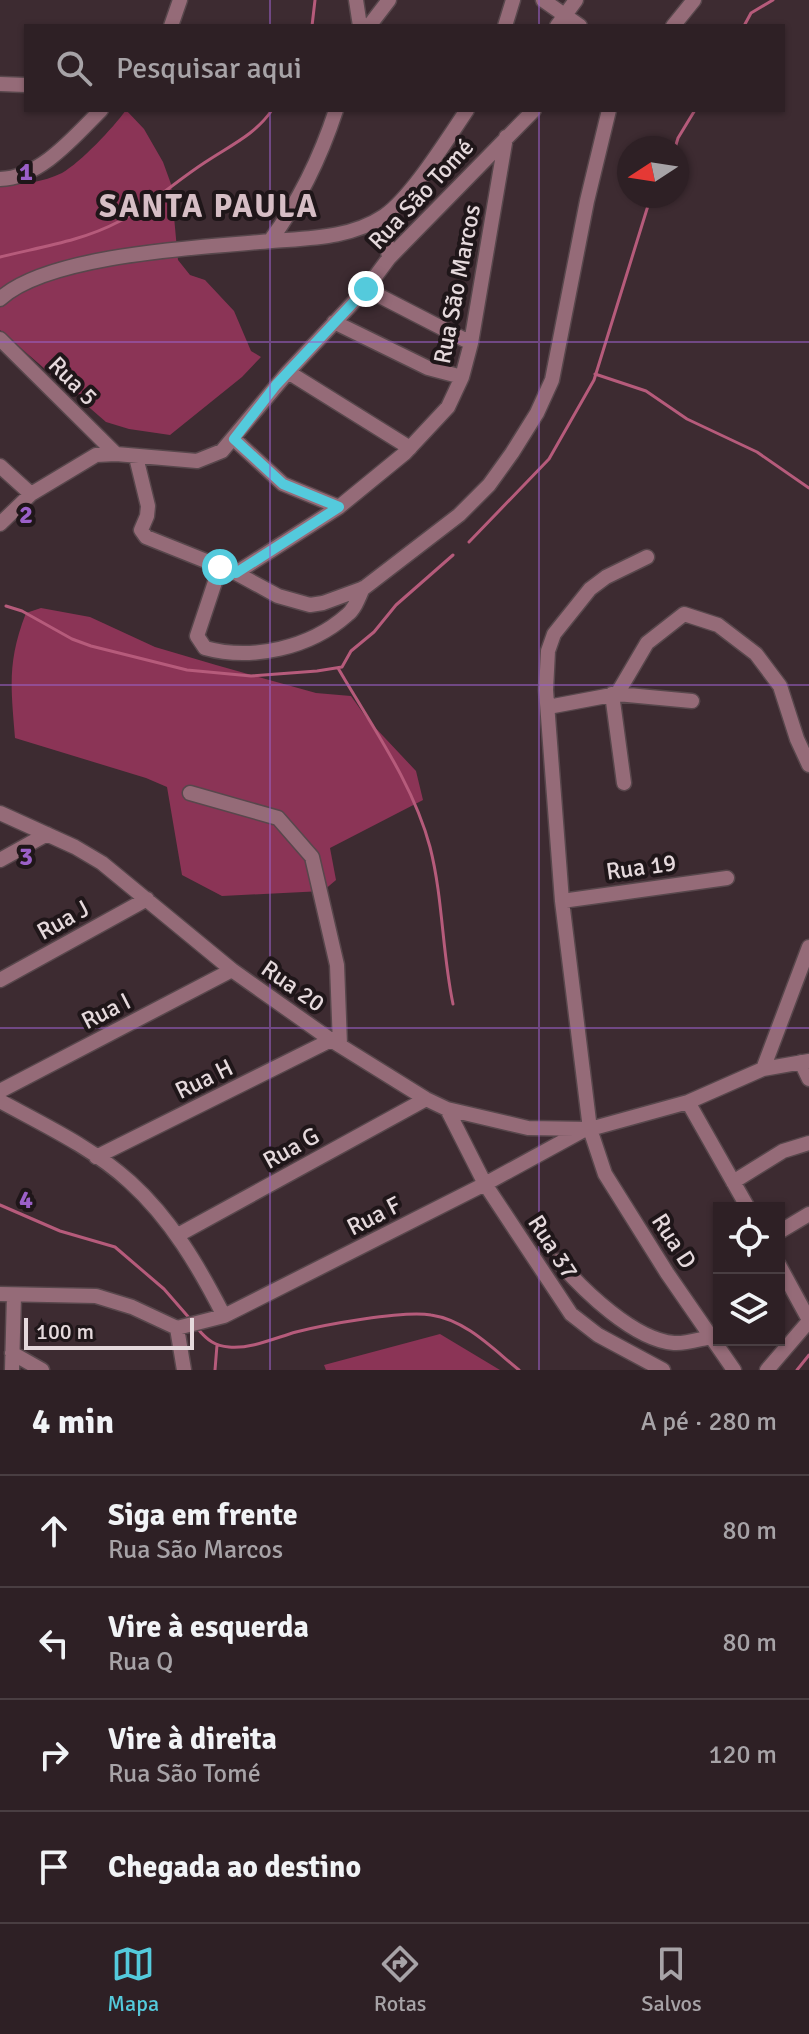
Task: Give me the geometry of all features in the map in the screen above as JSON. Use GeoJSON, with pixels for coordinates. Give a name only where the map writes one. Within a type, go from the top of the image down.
{"type":"FeatureCollection","features":[{"type":"Feature","properties":{"kind":"street"},"geometry":{"type":"LineString","coordinates":[[172,24],[180,0]]}},
{"type":"Feature","properties":{"kind":"street"},"geometry":{"type":"LineString","coordinates":[[356,0],[360,24]]}},
{"type":"Feature","properties":{"kind":"street"},"geometry":{"type":"LineString","coordinates":[[371,24],[389,0]]}},
{"type":"Feature","properties":{"kind":"street"},"geometry":{"type":"LineString","coordinates":[[506,24],[513,0]]}},
{"type":"Feature","properties":{"kind":"street"},"geometry":{"type":"LineString","coordinates":[[543,0],[562,20],[576,0]]}},
{"type":"Feature","properties":{"kind":"street"},"geometry":{"type":"LineString","coordinates":[[675,24],[694,0]]}},
{"type":"Feature","properties":{"kind":"street"},"geometry":{"type":"LineString","coordinates":[[0,84],[24,85]]}},
{"type":"Feature","properties":{"kind":"street"},"geometry":{"type":"LineString","coordinates":[[0,179],[24,174],[51,156],[99,112]]}},
{"type":"Feature","properties":{"kind":"street"},"geometry":{"type":"LineString","coordinates":[[270,241],[309,181],[335,112]]}},
{"type":"Feature","properties":{"kind":"street"},"geometry":{"type":"LineString","coordinates":[[0,299],[29,279],[49,272],[160,251],[355,230],[383,217],[399,204],[466,112]]}},
{"type":"Feature","properties":{"kind":"street","name":"Rua São Tomé"},"geometry":{"type":"LineString","coordinates":[[0,524],[31,494],[96,455],[197,461],[222,451],[288,372],[366,289],[389,258],[532,112]]}},
{"type":"Feature","properties":{"kind":"street"},"geometry":{"type":"LineString","coordinates":[[136,457],[148,506],[141,526],[142,534],[236,573],[278,596],[310,605],[364,588],[459,515],[489,485],[537,413],[552,380],[560,349],[587,201],[609,112]]}},
{"type":"Feature","properties":{"kind":"street","name":"Rua São Marcos"},"geometry":{"type":"LineString","coordinates":[[236,573],[339,507],[410,448],[448,407],[462,377],[471,343],[506,137]]}},
{"type":"Feature","properties":{"kind":"street"},"geometry":{"type":"LineString","coordinates":[[383,217],[389,258]]}},
{"type":"Feature","properties":{"kind":"street"},"geometry":{"type":"LineString","coordinates":[[366,289],[471,343]]}},
{"type":"Feature","properties":{"kind":"street"},"geometry":{"type":"LineString","coordinates":[[334,322],[428,368],[462,377]]}},
{"type":"Feature","properties":{"kind":"street","name":"Rua 5"},"geometry":{"type":"LineString","coordinates":[[0,339],[116,454]]}},
{"type":"Feature","properties":{"kind":"street"},"geometry":{"type":"LineString","coordinates":[[288,372],[410,448]]}},
{"type":"Feature","properties":{"kind":"street"},"geometry":{"type":"LineString","coordinates":[[234,439],[283,484],[339,507]]}},
{"type":"Feature","properties":{"kind":"street"},"geometry":{"type":"LineString","coordinates":[[0,466],[31,494]]}},
{"type":"Feature","properties":{"kind":"street"},"geometry":{"type":"LineString","coordinates":[[587,1130],[562,901],[546,669],[554,634],[590,589],[606,577],[647,557]]}},
{"type":"Feature","properties":{"kind":"street"},"geometry":{"type":"LineString","coordinates":[[220,567],[197,636],[205,648],[222,652],[261,653],[315,638],[350,614],[364,588]]}},
{"type":"Feature","properties":{"kind":"street"},"geometry":{"type":"LineString","coordinates":[[624,783],[615,694],[647,643],[684,614],[718,625],[756,654],[780,686],[809,765]]}},
{"type":"Feature","properties":{"kind":"street"},"geometry":{"type":"LineString","coordinates":[[548,707],[615,694],[692,701]]}},
{"type":"Feature","properties":{"kind":"street"},"geometry":{"type":"LineString","coordinates":[[190,793],[278,818],[312,857],[337,965],[335,1042]]}},
{"type":"Feature","properties":{"kind":"street","name":"Rua 20"},"geometry":{"type":"LineString","coordinates":[[0,813],[102,863],[232,970],[335,1042],[447,1109],[528,1128],[587,1130],[688,1102],[763,1069],[805,1062]]}},
{"type":"Feature","properties":{"kind":"street"},"geometry":{"type":"LineString","coordinates":[[0,860],[47,834]]}},
{"type":"Feature","properties":{"kind":"street","name":"Rua 19"},"geometry":{"type":"LineString","coordinates":[[562,901],[727,878]]}},
{"type":"Feature","properties":{"kind":"street","name":"Rua J"},"geometry":{"type":"LineString","coordinates":[[0,980],[147,899]]}},
{"type":"Feature","properties":{"kind":"street"},"geometry":{"type":"LineString","coordinates":[[763,1069],[809,947]]}},
{"type":"Feature","properties":{"kind":"street","name":"Rua I"},"geometry":{"type":"LineString","coordinates":[[0,1091],[232,970]]}},
{"type":"Feature","properties":{"kind":"street","name":"Rua H"},"geometry":{"type":"LineString","coordinates":[[96,1157],[335,1042]]}},
{"type":"Feature","properties":{"kind":"street"},"geometry":{"type":"LineString","coordinates":[[805,1062],[809,1079]]}},
{"type":"Feature","properties":{"kind":"street","name":"Rua G"},"geometry":{"type":"LineString","coordinates":[[178,1235],[426,1099]]}},
{"type":"Feature","properties":{"kind":"street"},"geometry":{"type":"LineString","coordinates":[[0,1101],[96,1157],[136,1188],[178,1235],[224,1316]]}},
{"type":"Feature","properties":{"kind":"street"},"geometry":{"type":"LineString","coordinates":[[688,1102],[745,1202]]}},
{"type":"Feature","properties":{"kind":"street","name":"Rua 37"},"geometry":{"type":"LineString","coordinates":[[447,1109],[485,1184],[571,1314],[598,1335],[663,1370]]}},
{"type":"Feature","properties":{"kind":"street","name":"Rua F"},"geometry":{"type":"LineString","coordinates":[[177,1328],[224,1316],[587,1130]]}},
{"type":"Feature","properties":{"kind":"street","name":"Rua D"},"geometry":{"type":"LineString","coordinates":[[587,1130],[605,1174],[734,1370]]}},
{"type":"Feature","properties":{"kind":"street"},"geometry":{"type":"LineString","coordinates":[[733,1182],[783,1151],[809,1143]]}},
{"type":"Feature","properties":{"kind":"street"},"geometry":{"type":"LineString","coordinates":[[785,1228],[809,1214]]}},
{"type":"Feature","properties":{"kind":"street"},"geometry":{"type":"LineString","coordinates":[[558,1261],[579,1286],[606,1308],[652,1336],[674,1343],[711,1337]]}},
{"type":"Feature","properties":{"kind":"street"},"geometry":{"type":"LineString","coordinates":[[767,1370],[809,1320],[784,1274]]}},
{"type":"Feature","properties":{"kind":"street"},"geometry":{"type":"LineString","coordinates":[[12,1370],[7,1295],[96,1296],[123,1304],[177,1328],[184,1370]]}},
{"type":"Feature","properties":{"kind":"street"},"geometry":{"type":"LineString","coordinates":[[12,1353],[42,1370]]}},
{"type":"Feature","properties":{"kind":"shaded area"},"geometry":{"type":"Polygon","coordinates":[[[124,112],[128,112],[144,129],[163,162],[171,184],[178,260],[190,275],[205,280],[234,311],[251,351],[261,357],[242,377],[170,435],[106,422],[0,330],[0,185],[48,179],[62,173],[124,112]]]}},
{"type":"Feature","properties":{"kind":"shaded area"},"geometry":{"type":"Polygon","coordinates":[[[41,608],[90,617],[155,647],[216,665],[316,693],[351,696],[368,720],[416,771],[423,800],[330,848],[336,880],[323,891],[222,896],[182,875],[167,787],[15,738],[12,689],[16,646],[26,613],[41,608]]]}},
{"type":"Feature","properties":{"kind":"shaded area"},"geometry":{"type":"Polygon","coordinates":[[[440,1334],[500,1370],[326,1370],[324,1365],[440,1334]]]}},
{"type":"Feature","properties":{"kind":"waterway"},"geometry":{"type":"LineString","coordinates":[[312,24],[315,0]]}},
{"type":"Feature","properties":{"kind":"waterway"},"geometry":{"type":"LineString","coordinates":[[745,24],[751,13],[773,0]]}},
{"type":"Feature","properties":{"kind":"waterway"},"geometry":{"type":"LineString","coordinates":[[0,257],[75,239],[118,222],[250,133],[270,112]]}},
{"type":"Feature","properties":{"kind":"waterway"},"geometry":{"type":"LineString","coordinates":[[679,136],[694,112]]}},
{"type":"Feature","properties":{"kind":"waterway"},"geometry":{"type":"LineString","coordinates":[[469,542],[549,459],[594,380],[647,208]]}},
{"type":"Feature","properties":{"kind":"waterway"},"geometry":{"type":"LineString","coordinates":[[595,374],[646,391],[687,419],[757,452],[809,488]]}},
{"type":"Feature","properties":{"kind":"waterway"},"geometry":{"type":"LineString","coordinates":[[6,606],[91,646],[187,670],[251,676],[317,671],[342,667],[351,651],[374,632],[396,605],[453,555]]}},
{"type":"Feature","properties":{"kind":"waterway"},"geometry":{"type":"LineString","coordinates":[[338,668],[390,755],[423,823],[434,866],[453,1004]]}},
{"type":"Feature","properties":{"kind":"waterway"},"geometry":{"type":"LineString","coordinates":[[0,1205],[60,1231],[115,1247],[164,1289],[191,1320]]}},
{"type":"Feature","properties":{"kind":"waterway"},"geometry":{"type":"LineString","coordinates":[[198,1329],[215,1344],[237,1347],[343,1322],[384,1316],[431,1315],[467,1329],[519,1370]]}},
{"type":"Feature","properties":{"kind":"waterway"},"geometry":{"type":"LineString","coordinates":[[215,1370],[217,1345]]}},
{"type":"Feature","properties":{"kind":"waterway"},"geometry":{"type":"LineString","coordinates":[[797,1370],[809,1355]]}},
{"type":"Feature","properties":{"kind":"district","name":"SANTA PAULA"},"geometry":{"type":"Point","coordinates":[209,206]}},
{"type":"Feature","properties":{"kind":"route"},"geometry":{"type":"LineString","coordinates":[[220,567],[236,573],[339,507],[293,491],[234,439],[276,385],[366,289]]}}]}
